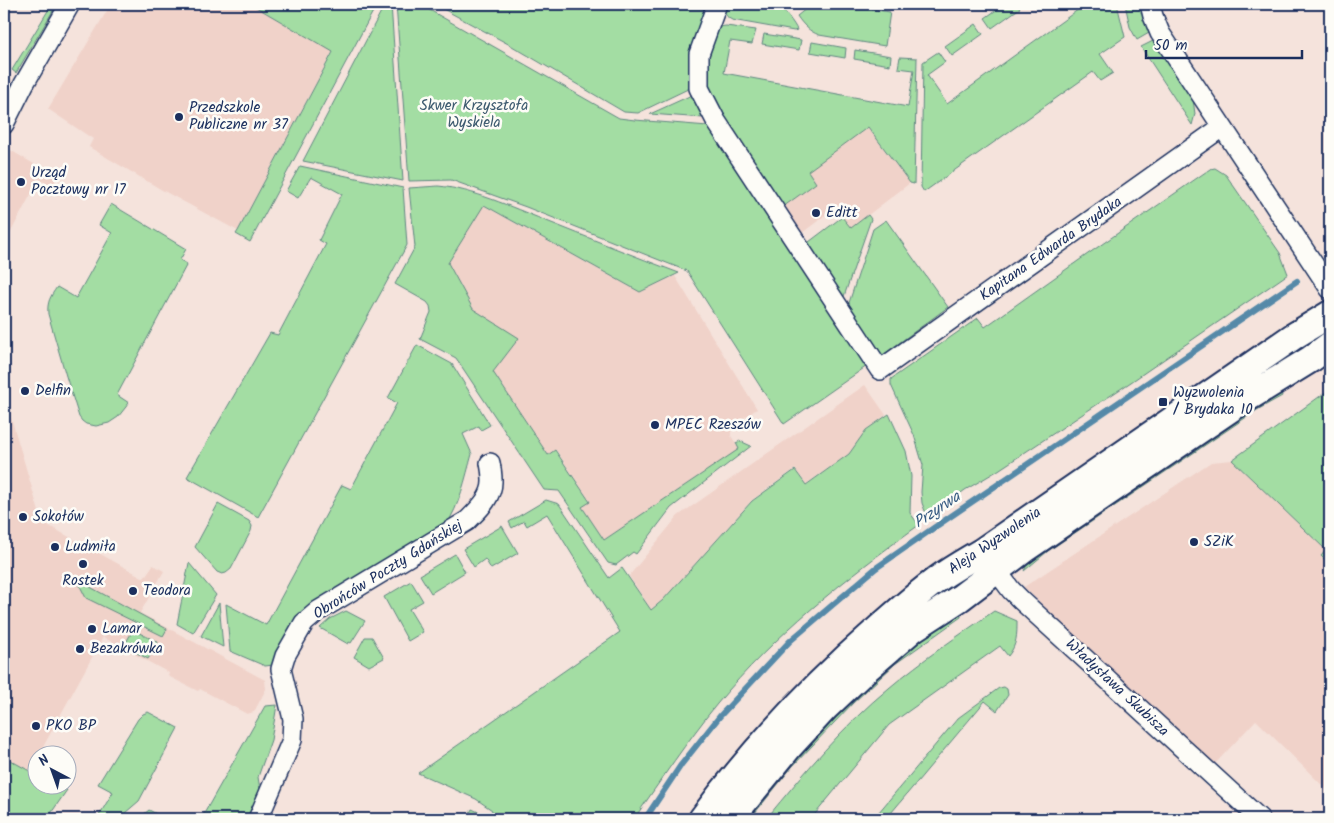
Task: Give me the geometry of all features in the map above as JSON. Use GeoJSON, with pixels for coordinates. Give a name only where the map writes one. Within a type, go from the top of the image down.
{"type":"FeatureCollection","features":[{"type":"Feature","properties":{"kind":"main road","name":"Aleja Wyzwolenia"},"geometry":{"type":"LineString","coordinates":[[730,819],[789,746],[826,707],[989,561],[1294,336],[1330,314]]}},
{"type":"Feature","properties":{"kind":"main road","name":"Aleja Wyzwolenia"},"geometry":{"type":"LineString","coordinates":[[702,819],[789,714],[842,661],[921,592],[944,575],[1026,548],[1232,407],[1311,360],[1330,345]]}},
{"type":"Feature","properties":{"kind":"street"},"geometry":{"type":"LineString","coordinates":[[4,124],[24,84],[70,4]]}},
{"type":"Feature","properties":{"kind":"street","name":"Kapitana Edwarda Brydaka"},"geometry":{"type":"LineString","coordinates":[[717,4],[699,54],[699,88],[704,100],[880,370],[1222,127]]}},
{"type":"Feature","properties":{"kind":"street"},"geometry":{"type":"LineString","coordinates":[[1150,4],[1160,33],[1330,289]]}},
{"type":"Feature","properties":{"kind":"street","name":"Obrońców Poczty Gdańskiej"},"geometry":{"type":"LineString","coordinates":[[258,819],[292,740],[293,719],[281,669],[285,656],[304,623],[318,611],[467,521],[480,508],[488,495],[493,481],[490,463]]}},
{"type":"Feature","properties":{"kind":"street","name":"Władysława Skubisza"},"geometry":{"type":"LineString","coordinates":[[989,561],[1022,601],[1260,819]]}},
{"type":"Feature","properties":{"kind":"shaded area","name":"Przedszkole Publiczne nr 37"},"geometry":{"type":"Polygon","coordinates":[[[111,4],[251,4],[333,51],[238,231],[162,190],[89,147],[93,139],[48,109],[111,4]]]}},
{"type":"Feature","properties":{"kind":"shaded area"},"geometry":{"type":"Polygon","coordinates":[[[868,127],[910,183],[851,228],[835,208],[798,236],[780,209],[816,183],[808,171],[868,127]]]}},
{"type":"Feature","properties":{"kind":"shaded area"},"geometry":{"type":"Polygon","coordinates":[[[5,147],[58,178],[53,187],[39,179],[4,245],[5,147]]]}},
{"type":"Feature","properties":{"kind":"shaded area"},"geometry":{"type":"Polygon","coordinates":[[[483,205],[640,292],[675,276],[757,409],[731,426],[731,436],[740,449],[604,540],[582,507],[590,501],[556,450],[548,455],[493,372],[518,338],[473,309],[448,263],[483,205]]]}},
{"type":"Feature","properties":{"kind":"shaded area"},"geometry":{"type":"Polygon","coordinates":[[[865,385],[886,415],[866,430],[849,454],[806,484],[795,469],[752,500],[663,600],[651,609],[629,576],[678,516],[865,385]]]}},
{"type":"Feature","properties":{"kind":"shaded area"},"geometry":{"type":"Polygon","coordinates":[[[4,394],[42,522],[144,578],[153,565],[164,571],[140,613],[265,680],[266,689],[254,712],[247,714],[200,689],[198,691],[168,676],[169,673],[103,637],[44,746],[28,746],[28,796],[30,796],[12,819],[4,815],[4,394]]]}},
{"type":"Feature","properties":{"kind":"shaded area"},"geometry":{"type":"Polygon","coordinates":[[[1232,460],[1326,550],[1321,556],[1330,565],[1330,793],[1256,720],[1213,766],[1024,587],[1211,462],[1232,460]]]}},
{"type":"Feature","properties":{"kind":"green space"},"geometry":{"type":"Polygon","coordinates":[[[52,4],[57,4],[16,73],[12,70],[52,4]]]}},
{"type":"Feature","properties":{"kind":"green space"},"geometry":{"type":"Polygon","coordinates":[[[251,4],[377,4],[250,242],[236,234],[333,52],[251,4]]]}},
{"type":"Feature","properties":{"kind":"green space"},"geometry":{"type":"Polygon","coordinates":[[[385,4],[391,4],[403,181],[303,161],[385,4]]]}},
{"type":"Feature","properties":{"kind":"green space","name":"Skwer Krzysztofa Wyskiela"},"geometry":{"type":"Polygon","coordinates":[[[396,4],[419,4],[619,118],[708,126],[867,366],[784,424],[687,271],[526,207],[451,180],[409,181],[396,4]]]}},
{"type":"Feature","properties":{"kind":"green space"},"geometry":{"type":"Polygon","coordinates":[[[434,4],[710,4],[700,23],[692,48],[692,87],[638,113],[624,112],[512,46],[434,4]]]}},
{"type":"Feature","properties":{"kind":"green space"},"geometry":{"type":"Polygon","coordinates":[[[726,4],[779,4],[797,30],[732,20],[724,12],[723,8],[726,4]]]}},
{"type":"Feature","properties":{"kind":"green space"},"geometry":{"type":"Polygon","coordinates":[[[812,4],[842,4],[890,12],[885,46],[819,35],[812,32],[797,16],[812,4]]]}},
{"type":"Feature","properties":{"kind":"green space"},"geometry":{"type":"Polygon","coordinates":[[[1005,4],[1017,4],[1020,8],[992,28],[985,18],[1005,4]]]}},
{"type":"Feature","properties":{"kind":"green space"},"geometry":{"type":"Polygon","coordinates":[[[1086,4],[1117,4],[1125,37],[1100,54],[1113,73],[1100,81],[1093,72],[924,192],[921,187],[923,62],[938,52],[945,62],[927,75],[947,104],[1086,4]]]}},
{"type":"Feature","properties":{"kind":"green space"},"geometry":{"type":"Polygon","coordinates":[[[1125,4],[1141,4],[1149,33],[1137,40],[1130,27],[1125,4]]]}},
{"type":"Feature","properties":{"kind":"green space"},"geometry":{"type":"Polygon","coordinates":[[[976,24],[983,34],[952,56],[945,46],[976,24]]]}},
{"type":"Feature","properties":{"kind":"green space"},"geometry":{"type":"Polygon","coordinates":[[[726,26],[756,30],[752,44],[730,41],[724,73],[908,107],[914,70],[898,68],[900,57],[917,58],[914,184],[910,183],[868,127],[808,171],[816,183],[780,209],[718,114],[705,83],[709,39],[713,31],[719,27],[726,26]]]}},
{"type":"Feature","properties":{"kind":"green space"},"geometry":{"type":"Polygon","coordinates":[[[764,34],[801,40],[799,50],[762,44],[764,34]]]}},
{"type":"Feature","properties":{"kind":"green space"},"geometry":{"type":"Polygon","coordinates":[[[1155,40],[1193,99],[1195,114],[1192,125],[1141,47],[1155,40]]]}},
{"type":"Feature","properties":{"kind":"green space"},"geometry":{"type":"Polygon","coordinates":[[[812,42],[846,48],[845,58],[810,52],[812,42]]]}},
{"type":"Feature","properties":{"kind":"green space"},"geometry":{"type":"Polygon","coordinates":[[[855,50],[891,56],[890,65],[854,59],[855,50]]]}},
{"type":"Feature","properties":{"kind":"green space"},"geometry":{"type":"Polygon","coordinates":[[[694,94],[703,118],[650,114],[694,94]]]}},
{"type":"Feature","properties":{"kind":"green space"},"geometry":{"type":"Polygon","coordinates":[[[300,166],[403,188],[407,245],[258,517],[187,477],[270,333],[278,335],[326,244],[319,240],[342,194],[311,177],[298,198],[286,191],[300,166]]]}},
{"type":"Feature","properties":{"kind":"green space"},"geometry":{"type":"Polygon","coordinates":[[[1215,168],[1226,175],[1280,253],[1288,274],[1131,382],[997,471],[965,490],[929,517],[922,503],[923,465],[914,435],[891,385],[891,379],[978,318],[985,327],[1210,169],[1215,168]]]}},
{"type":"Feature","properties":{"kind":"green space"},"geometry":{"type":"Polygon","coordinates":[[[438,186],[492,199],[679,273],[640,292],[484,205],[448,263],[473,309],[519,338],[493,372],[548,455],[555,450],[590,502],[582,507],[604,540],[739,449],[736,443],[740,441],[751,446],[671,508],[636,554],[633,552],[616,565],[608,563],[559,491],[544,490],[456,358],[420,339],[431,312],[430,306],[427,302],[395,284],[415,247],[409,188],[438,186]]]}},
{"type":"Feature","properties":{"kind":"green space"},"geometry":{"type":"Polygon","coordinates":[[[111,204],[186,249],[180,260],[187,264],[117,395],[129,403],[118,417],[109,423],[96,426],[86,424],[79,417],[48,314],[48,306],[57,287],[76,298],[112,233],[99,225],[111,204]]]}},
{"type":"Feature","properties":{"kind":"green space"},"geometry":{"type":"Polygon","coordinates":[[[868,215],[871,219],[842,302],[805,245],[842,217],[851,228],[868,215]]]}},
{"type":"Feature","properties":{"kind":"green space"},"geometry":{"type":"Polygon","coordinates":[[[886,220],[948,307],[880,357],[847,309],[873,229],[886,220]]]}},
{"type":"Feature","properties":{"kind":"green space"},"geometry":{"type":"Polygon","coordinates":[[[417,345],[452,364],[490,425],[481,430],[479,426],[463,434],[472,454],[462,492],[450,519],[445,527],[302,613],[273,661],[273,665],[265,666],[230,651],[226,604],[266,625],[342,485],[351,489],[397,403],[388,398],[417,345]]]}},
{"type":"Feature","properties":{"kind":"green space"},"geometry":{"type":"Polygon","coordinates":[[[1330,389],[1330,560],[1328,563],[1321,556],[1326,550],[1232,460],[1330,389]]]}},
{"type":"Feature","properties":{"kind":"green space"},"geometry":{"type":"Polygon","coordinates":[[[1281,391],[1282,396],[1257,410],[1048,551],[1024,571],[1029,560],[1281,391]]]}},
{"type":"Feature","properties":{"kind":"green space"},"geometry":{"type":"Polygon","coordinates":[[[889,414],[906,451],[911,476],[910,513],[919,525],[812,608],[762,654],[706,718],[634,819],[491,819],[492,810],[476,799],[418,773],[620,632],[547,514],[527,526],[524,521],[512,528],[509,522],[546,500],[559,504],[609,578],[622,568],[651,610],[663,600],[752,501],[795,470],[806,485],[849,454],[866,430],[889,414]]]}},
{"type":"Feature","properties":{"kind":"green space"},"geometry":{"type":"Polygon","coordinates":[[[218,504],[249,521],[252,526],[231,569],[222,574],[217,572],[195,547],[218,504]]]}},
{"type":"Feature","properties":{"kind":"green space"},"geometry":{"type":"Polygon","coordinates":[[[502,526],[518,553],[491,569],[485,559],[474,567],[463,549],[502,526]]]}},
{"type":"Feature","properties":{"kind":"green space"},"geometry":{"type":"Polygon","coordinates":[[[455,554],[465,572],[431,593],[420,575],[455,554]]]}},
{"type":"Feature","properties":{"kind":"green space"},"geometry":{"type":"Polygon","coordinates":[[[189,563],[216,595],[193,633],[177,624],[189,563]]]}},
{"type":"Feature","properties":{"kind":"green space"},"geometry":{"type":"Polygon","coordinates":[[[411,581],[423,601],[409,609],[423,632],[408,641],[384,597],[411,581]]]}},
{"type":"Feature","properties":{"kind":"green space"},"geometry":{"type":"Polygon","coordinates":[[[81,582],[167,629],[163,636],[86,598],[79,584],[81,582]]]}},
{"type":"Feature","properties":{"kind":"green space"},"geometry":{"type":"Polygon","coordinates":[[[219,603],[223,647],[201,636],[219,603]]]}},
{"type":"Feature","properties":{"kind":"green space"},"geometry":{"type":"Polygon","coordinates":[[[346,611],[365,621],[351,643],[349,642],[348,644],[320,628],[330,619],[346,611]]]}},
{"type":"Feature","properties":{"kind":"green space"},"geometry":{"type":"Polygon","coordinates":[[[961,611],[961,617],[895,664],[853,703],[792,767],[750,819],[744,819],[788,766],[852,699],[906,650],[961,611]]]}},
{"type":"Feature","properties":{"kind":"green space"},"geometry":{"type":"Polygon","coordinates":[[[994,611],[1017,621],[1016,640],[1008,656],[1000,646],[889,725],[811,819],[766,819],[824,750],[872,703],[927,658],[994,611]]]}},
{"type":"Feature","properties":{"kind":"green space"},"geometry":{"type":"Polygon","coordinates":[[[133,630],[158,642],[148,659],[124,646],[133,630]]]}},
{"type":"Feature","properties":{"kind":"green space"},"geometry":{"type":"Polygon","coordinates":[[[365,637],[372,637],[384,658],[369,666],[354,657],[365,637]]]}},
{"type":"Feature","properties":{"kind":"green space"},"geometry":{"type":"Polygon","coordinates":[[[1004,687],[1007,689],[1008,695],[997,711],[985,701],[886,819],[873,819],[958,718],[999,688],[1004,687]]]}},
{"type":"Feature","properties":{"kind":"green space"},"geometry":{"type":"Polygon","coordinates":[[[277,705],[271,740],[258,777],[261,796],[250,819],[201,819],[265,706],[277,705]]]}},
{"type":"Feature","properties":{"kind":"green space"},"geometry":{"type":"Polygon","coordinates":[[[148,712],[178,728],[139,801],[118,819],[97,819],[113,792],[98,784],[138,719],[148,712]]]}},
{"type":"Feature","properties":{"kind":"green space"},"geometry":{"type":"Polygon","coordinates":[[[8,759],[28,770],[28,796],[63,796],[47,819],[12,819],[4,815],[4,767],[8,759]]]}},
{"type":"Feature","properties":{"kind":"green space"},"geometry":{"type":"Polygon","coordinates":[[[472,809],[485,815],[484,819],[467,819],[472,809]]]}},
{"type":"Feature","properties":{"kind":"green space"},"geometry":{"type":"Polygon","coordinates":[[[149,810],[166,819],[138,819],[149,810]]]}},
{"type":"Feature","properties":{"kind":"waterway","name":"Przyrwa"},"geometry":{"type":"LineString","coordinates":[[645,819],[681,765],[720,716],[790,641],[876,568],[1297,281]]}},
{"type":"Feature","properties":{"kind":"place","name":"Przedszkole Publiczne nr 37"},"geometry":{"type":"Point","coordinates":[179,117]}},
{"type":"Feature","properties":{"kind":"place","name":"Urząd Pocztowy nr 17"},"geometry":{"type":"Point","coordinates":[21,182]}},
{"type":"Feature","properties":{"kind":"place","name":"Editt"},"geometry":{"type":"Point","coordinates":[816,213]}},
{"type":"Feature","properties":{"kind":"place","name":"Delfin"},"geometry":{"type":"Point","coordinates":[25,391]}},
{"type":"Feature","properties":{"kind":"place","name":"Wyzwolenia / Brydaka 10"},"geometry":{"type":"Point","coordinates":[1163,402]}},
{"type":"Feature","properties":{"kind":"place","name":"MPEC Rzeszów"},"geometry":{"type":"Point","coordinates":[655,425]}},
{"type":"Feature","properties":{"kind":"place","name":"Sokołów"},"geometry":{"type":"Point","coordinates":[23,517]}},
{"type":"Feature","properties":{"kind":"place","name":"SZiK"},"geometry":{"type":"Point","coordinates":[1194,542]}},
{"type":"Feature","properties":{"kind":"place","name":"Ludmiła"},"geometry":{"type":"Point","coordinates":[55,547]}},
{"type":"Feature","properties":{"kind":"place","name":"Rostek"},"geometry":{"type":"Point","coordinates":[83,564]}},
{"type":"Feature","properties":{"kind":"place","name":"Teodora"},"geometry":{"type":"Point","coordinates":[133,591]}},
{"type":"Feature","properties":{"kind":"place","name":"Lamar"},"geometry":{"type":"Point","coordinates":[92,629]}},
{"type":"Feature","properties":{"kind":"place","name":"Bezakrówka"},"geometry":{"type":"Point","coordinates":[80,649]}},
{"type":"Feature","properties":{"kind":"place","name":"PKO BP"},"geometry":{"type":"Point","coordinates":[36,726]}}]}
